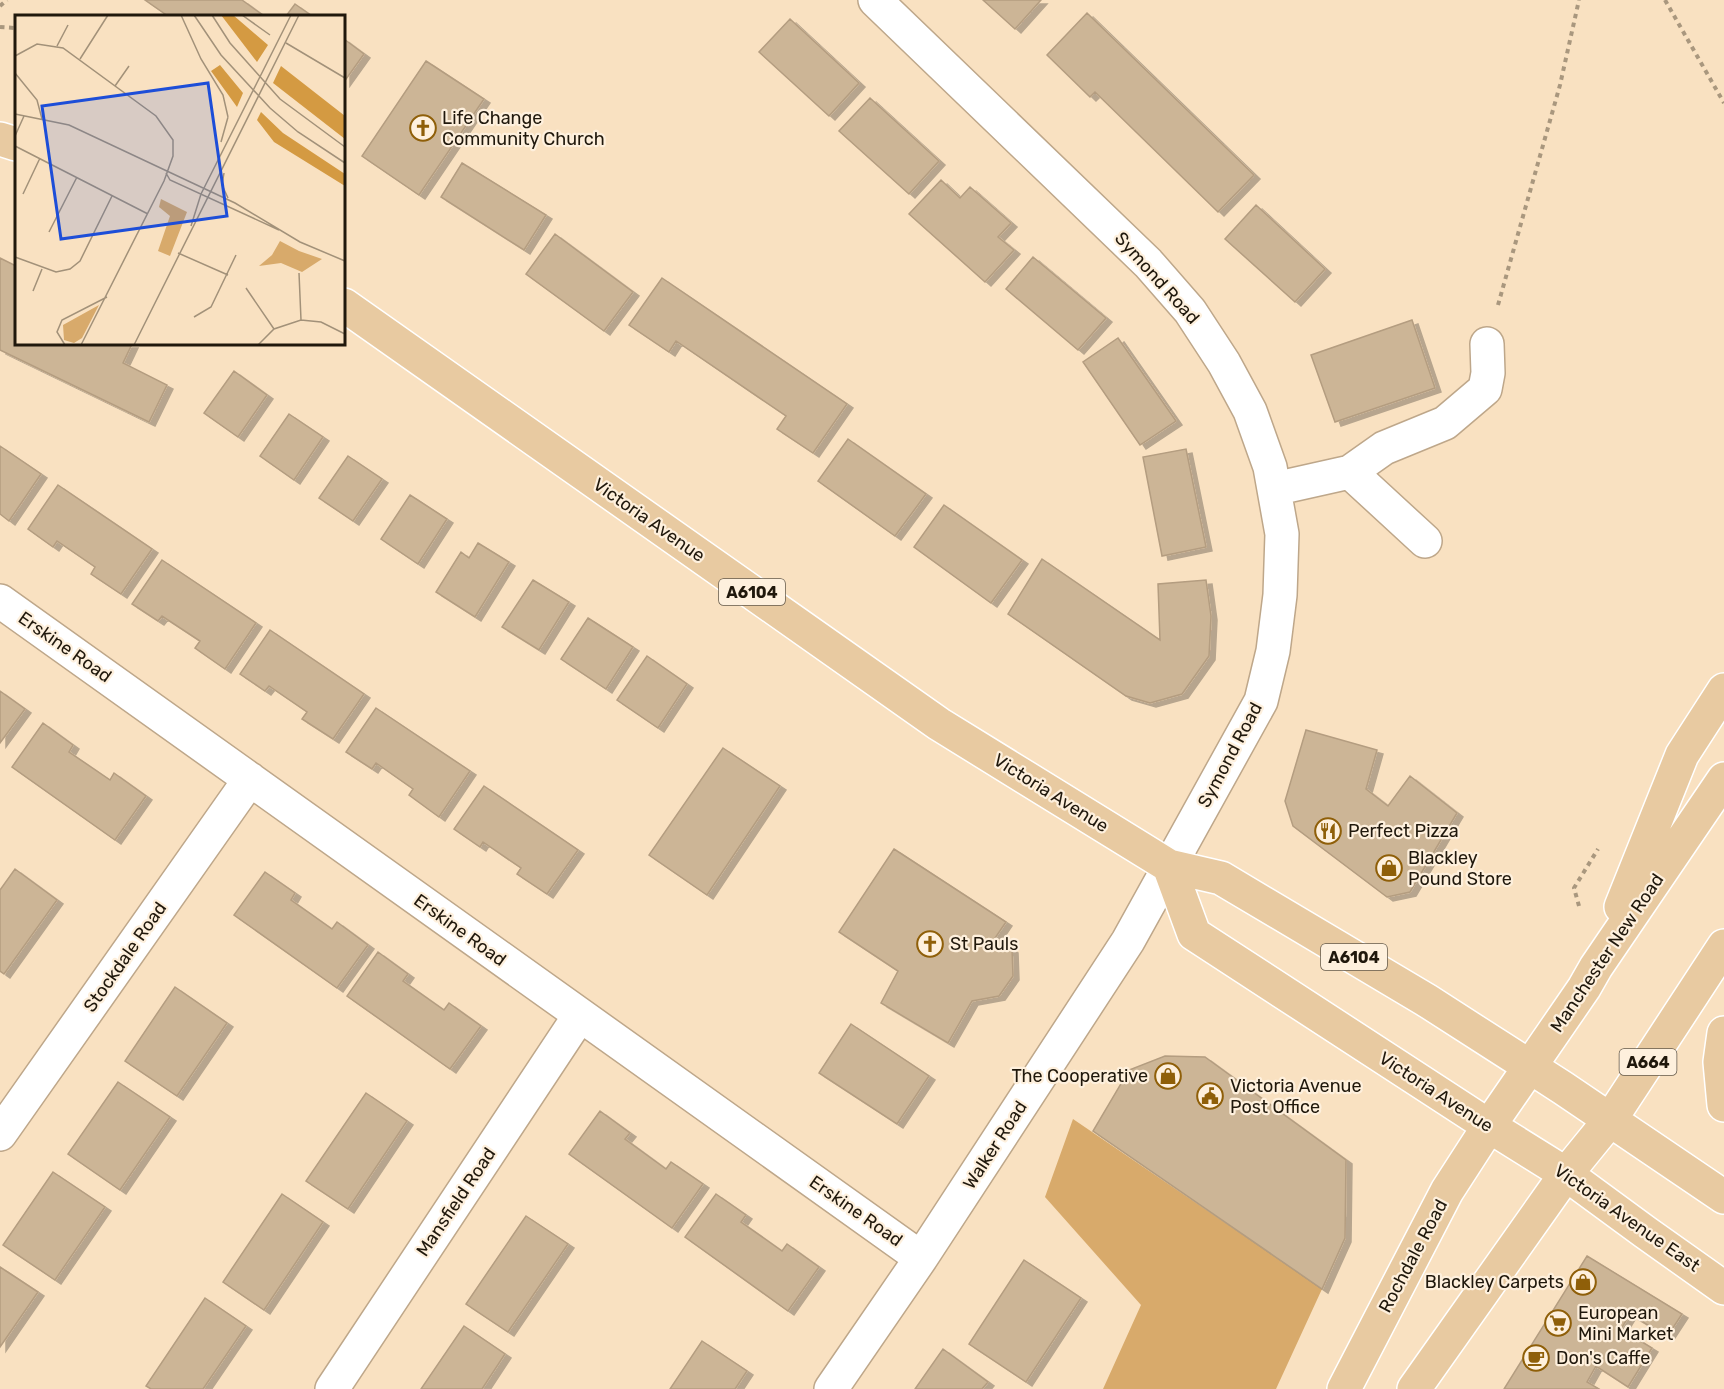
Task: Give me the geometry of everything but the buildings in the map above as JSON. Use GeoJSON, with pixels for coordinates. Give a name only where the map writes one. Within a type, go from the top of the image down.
{"type":"FeatureCollection","features":[{"type":"Feature","properties":{"kind":"main road"},"geometry":{"type":"LineString","coordinates":[[0,139],[15,144]]}},
{"type":"Feature","properties":{"kind":"main road","name":"Victoria Avenue"},"geometry":{"type":"LineString","coordinates":[[345,306],[939,724],[1169,866],[1221,878],[1426,1000],[1610,1120]]}},
{"type":"Feature","properties":{"kind":"main road"},"geometry":{"type":"LineString","coordinates":[[1596,967],[1682,755],[1724,690]]}},
{"type":"Feature","properties":{"kind":"main road","name":"Manchester New Road"},"geometry":{"type":"LineString","coordinates":[[1489,1126],[1724,779]]}},
{"type":"Feature","properties":{"kind":"main road","name":"Victoria Avenue"},"geometry":{"type":"LineString","coordinates":[[1169,866],[1194,934],[1528,1150]]}},
{"type":"Feature","properties":{"kind":"main road","name":"A664"},"geometry":{"type":"LineString","coordinates":[[1414,1389],[1566,1174],[1610,1120],[1724,946]]}},
{"type":"Feature","properties":{"kind":"main road"},"geometry":{"type":"LineString","coordinates":[[1724,1033],[1720,1062],[1724,1105]]}},
{"type":"Feature","properties":{"kind":"main road","name":"A6104"},"geometry":{"type":"LineString","coordinates":[[1610,1120],[1724,1197]]}},
{"type":"Feature","properties":{"kind":"main road","name":"Rochdale Road"},"geometry":{"type":"LineString","coordinates":[[1344,1389],[1447,1191],[1489,1126]]}},
{"type":"Feature","properties":{"kind":"main road","name":"Victoria Avenue East"},"geometry":{"type":"LineString","coordinates":[[1528,1150],[1566,1174],[1724,1288]]}},
{"type":"Feature","properties":{"kind":"street","name":"Symond Road"},"geometry":{"type":"LineString","coordinates":[[875,0],[1148,263],[1190,311],[1224,363],[1250,411],[1270,467],[1282,534],[1280,595],[1274,651],[1260,701],[1169,866]]}},
{"type":"Feature","properties":{"kind":"street"},"geometry":{"type":"LineString","coordinates":[[1274,489],[1350,472],[1384,448],[1445,423],[1485,388],[1488,373],[1487,344]]}},
{"type":"Feature","properties":{"kind":"street"},"geometry":{"type":"LineString","coordinates":[[1350,472],[1425,541]]}},
{"type":"Feature","properties":{"kind":"street","name":"Erskine Road"},"geometry":{"type":"LineString","coordinates":[[0,601],[921,1258]]}},
{"type":"Feature","properties":{"kind":"street","name":"Stockdale Road"},"geometry":{"type":"LineString","coordinates":[[0,1134],[250,779]]}},
{"type":"Feature","properties":{"kind":"street","name":"Walker Road"},"geometry":{"type":"LineString","coordinates":[[831,1389],[921,1258],[1128,941],[1169,866]]}},
{"type":"Feature","properties":{"kind":"street","name":"Mansfield Road"},"geometry":{"type":"LineString","coordinates":[[332,1389],[580,1015]]}},
{"type":"Feature","properties":{"kind":"path"},"geometry":{"type":"LineString","coordinates":[[0,6],[7,0]]}},
{"type":"Feature","properties":{"kind":"path"},"geometry":{"type":"LineString","coordinates":[[1487,344],[1560,85],[1579,0]]}},
{"type":"Feature","properties":{"kind":"path"},"geometry":{"type":"LineString","coordinates":[[1665,0],[1724,103]]}},
{"type":"Feature","properties":{"kind":"path"},"geometry":{"type":"LineString","coordinates":[[0,27],[15,28]]}},
{"type":"Feature","properties":{"kind":"shaded area"},"geometry":{"type":"Polygon","coordinates":[[[1073,1119],[1322,1289],[1276,1389],[1103,1389],[1141,1305],[1045,1197],[1073,1119]]]}},
{"type":"Feature","properties":{"kind":"place","name":"Life Change Community Church"},"geometry":{"type":"Point","coordinates":[423,128]}},
{"type":"Feature","properties":{"kind":"place","name":"Perfect Pizza"},"geometry":{"type":"Point","coordinates":[1328,831]}},
{"type":"Feature","properties":{"kind":"place","name":"Blackley Pound Store"},"geometry":{"type":"Point","coordinates":[1389,868]}},
{"type":"Feature","properties":{"kind":"place","name":"St Pauls"},"geometry":{"type":"Point","coordinates":[930,944]}},
{"type":"Feature","properties":{"kind":"place","name":"The Cooperative"},"geometry":{"type":"Point","coordinates":[1168,1076]}},
{"type":"Feature","properties":{"kind":"place","name":"Victoria Avenue Post Office"},"geometry":{"type":"Point","coordinates":[1210,1096]}},
{"type":"Feature","properties":{"kind":"place","name":"Blackley Carpets"},"geometry":{"type":"Point","coordinates":[1583,1282]}},
{"type":"Feature","properties":{"kind":"place","name":"European Mini Market"},"geometry":{"type":"Point","coordinates":[1558,1323]}},
{"type":"Feature","properties":{"kind":"place","name":"Don's Caffe"},"geometry":{"type":"Point","coordinates":[1536,1358]}}]}
